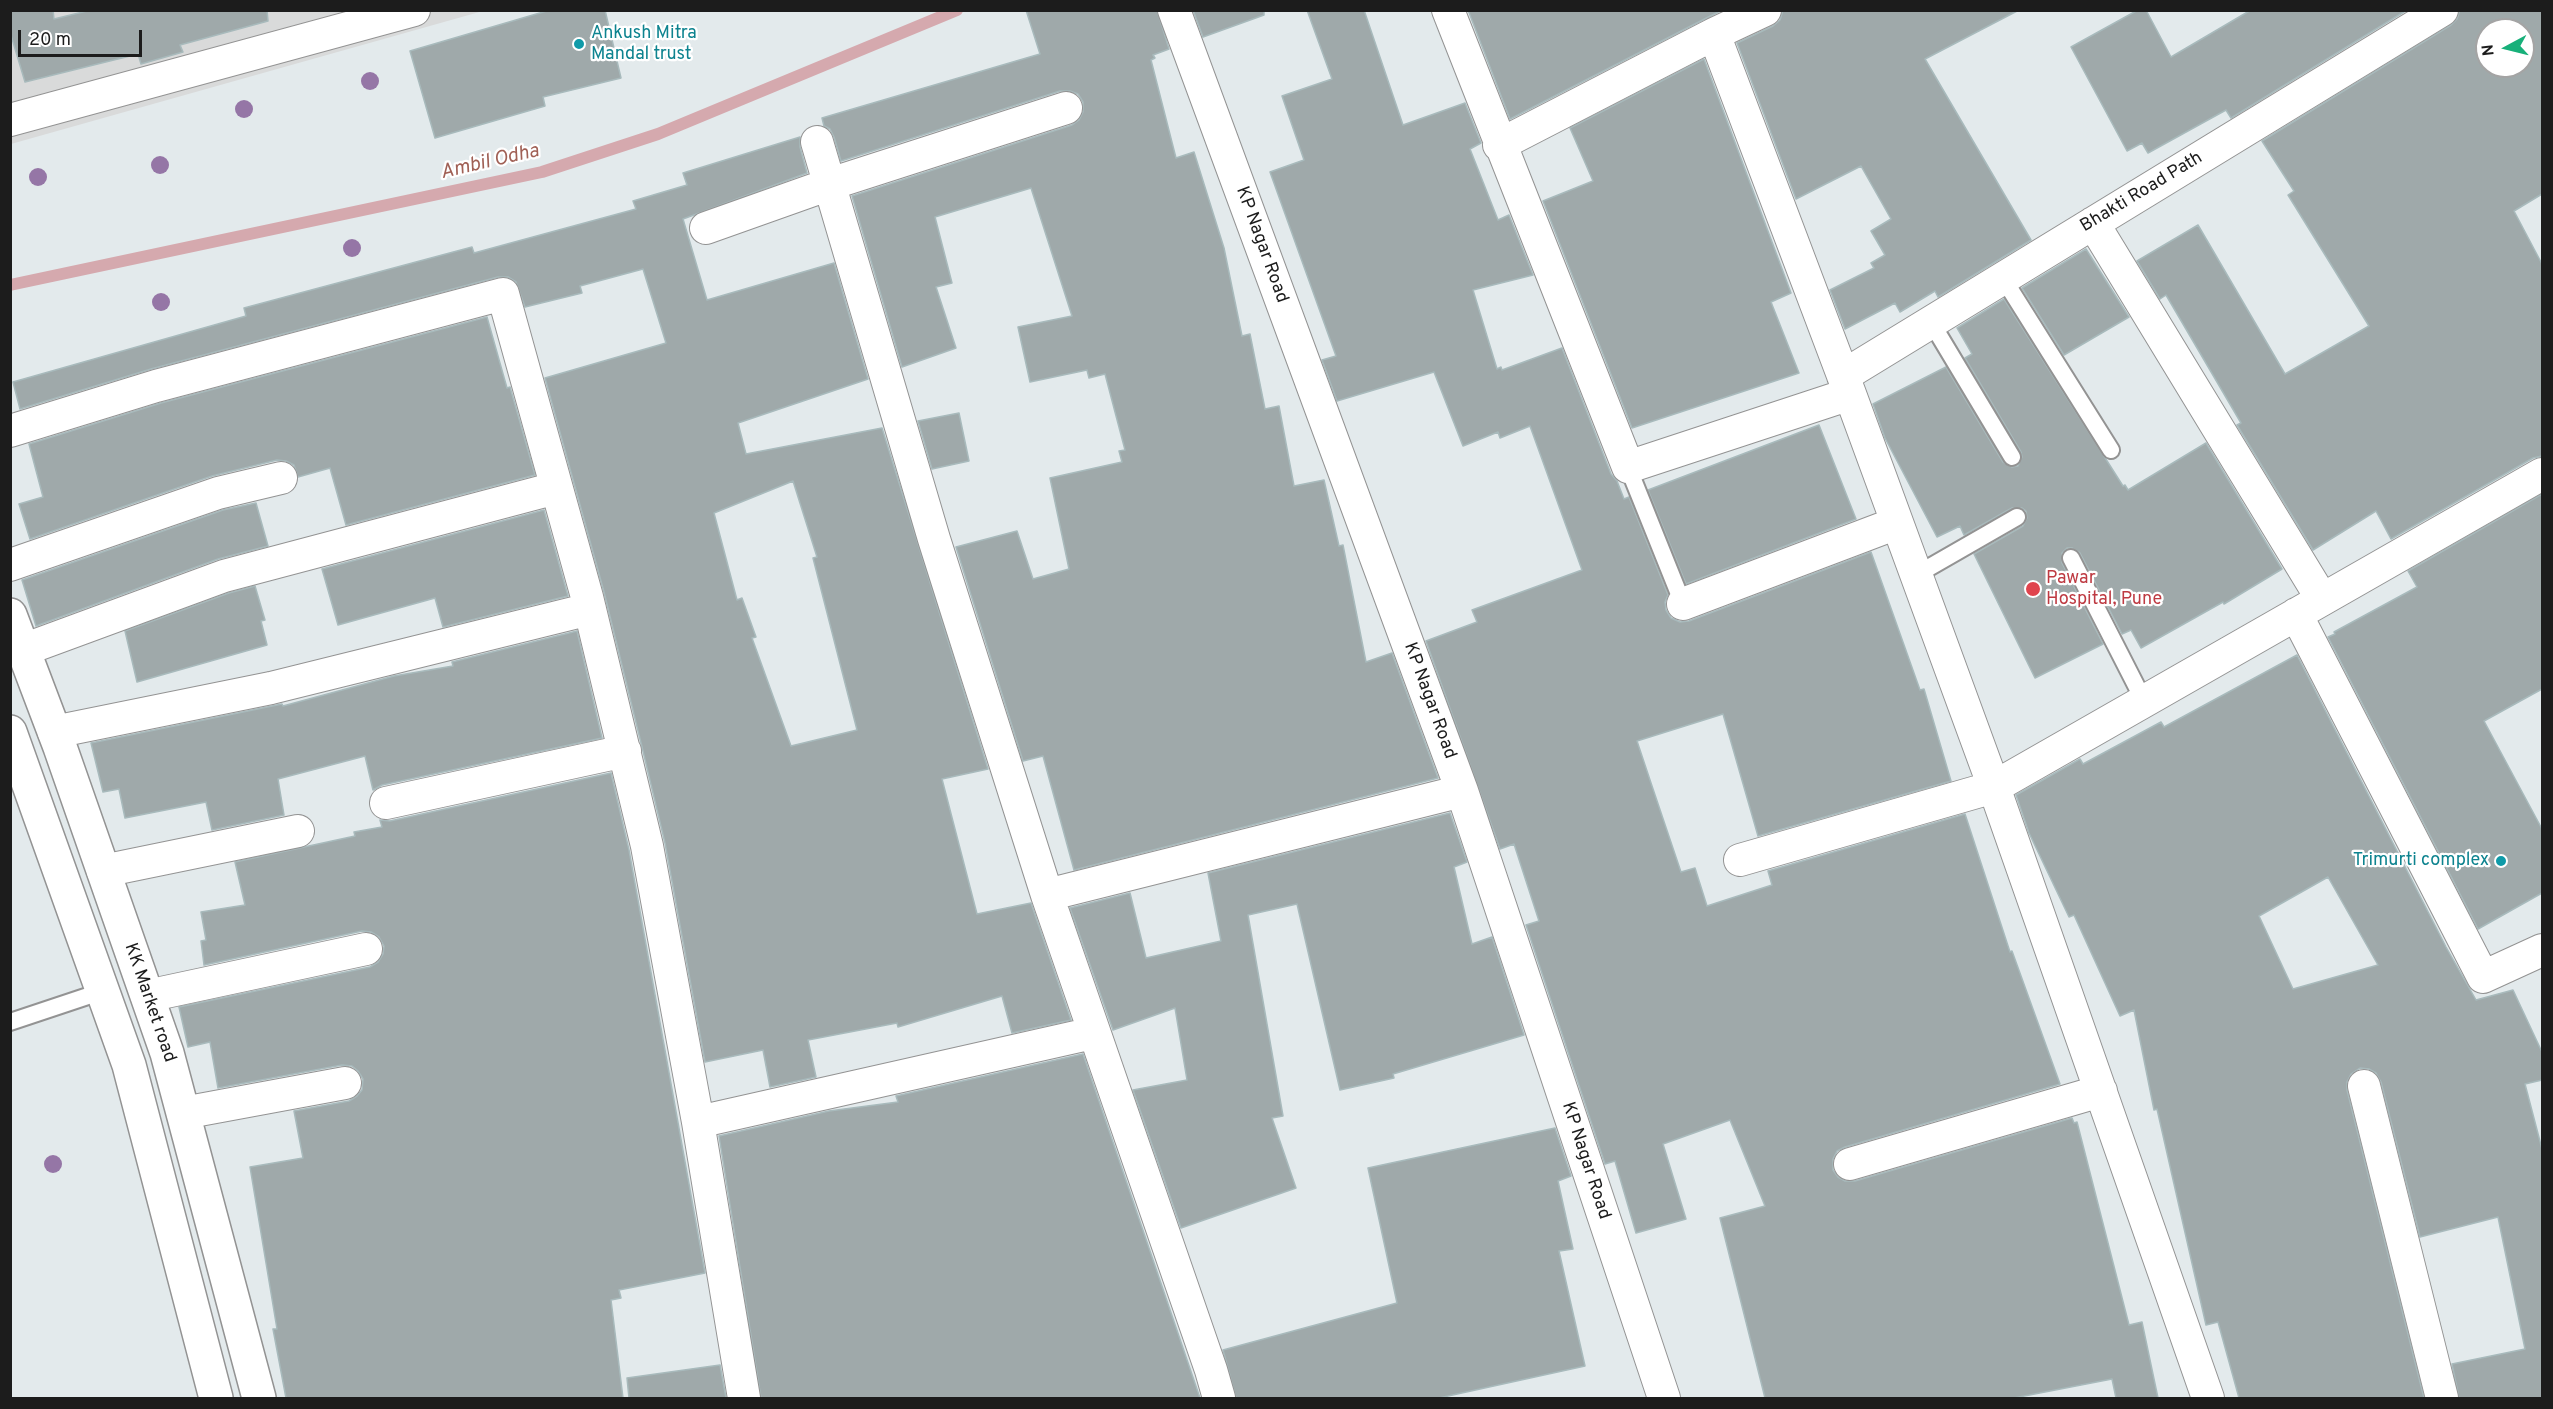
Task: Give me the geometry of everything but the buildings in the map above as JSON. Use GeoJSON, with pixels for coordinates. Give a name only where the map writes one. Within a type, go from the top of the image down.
{"type":"FeatureCollection","features":[{"type":"Feature","properties":{"kind":"street"},"geometry":{"type":"LineString","coordinates":[[10,120],[414,10]]}},
{"type":"Feature","properties":{"kind":"street","name":"KP Nagar Road"},"geometry":{"type":"LineString","coordinates":[[1174,10],[1462,791],[1664,1398]]}},
{"type":"Feature","properties":{"kind":"street"},"geometry":{"type":"LineString","coordinates":[[1448,10],[1499,145],[1628,467]]}},
{"type":"Feature","properties":{"kind":"street"},"geometry":{"type":"LineString","coordinates":[[1499,145],[1765,10]]}},
{"type":"Feature","properties":{"kind":"street","name":"Bhakti Road Path"},"geometry":{"type":"LineString","coordinates":[[1628,467],[1846,385],[1931,322],[2442,10]]}},
{"type":"Feature","properties":{"kind":"street"},"geometry":{"type":"LineString","coordinates":[[1714,34],[1994,787],[2208,1398]]}},
{"type":"Feature","properties":{"kind":"street"},"geometry":{"type":"LineString","coordinates":[[706,228],[830,184],[1066,108]]}},
{"type":"Feature","properties":{"kind":"street"},"geometry":{"type":"LineString","coordinates":[[817,142],[934,539],[1047,895],[1219,1398]]}},
{"type":"Feature","properties":{"kind":"street"},"geometry":{"type":"LineString","coordinates":[[2093,224],[2309,607],[2483,977],[2542,950]]}},
{"type":"Feature","properties":{"kind":"street"},"geometry":{"type":"LineString","coordinates":[[10,431],[156,386],[502,294],[590,609],[647,846],[698,1122],[744,1398]]}},
{"type":"Feature","properties":{"kind":"street"},"geometry":{"type":"LineString","coordinates":[[1740,860],[1994,787],[2542,474]]}},
{"type":"Feature","properties":{"kind":"street"},"geometry":{"type":"LineString","coordinates":[[10,565],[218,494],[282,478]]}},
{"type":"Feature","properties":{"kind":"street"},"geometry":{"type":"LineString","coordinates":[[23,650],[224,576],[556,488]]}},
{"type":"Feature","properties":{"kind":"street"},"geometry":{"type":"LineString","coordinates":[[1683,604],[1897,523]]}},
{"type":"Feature","properties":{"kind":"street"},"geometry":{"type":"LineString","coordinates":[[54,732],[271,688],[590,609]]}},
{"type":"Feature","properties":{"kind":"street","name":"KK Market road"},"geometry":{"type":"LineString","coordinates":[[10,615],[54,732],[167,1053],[258,1398]]}},
{"type":"Feature","properties":{"kind":"street"},"geometry":{"type":"LineString","coordinates":[[10,732],[129,1065],[216,1398]]}},
{"type":"Feature","properties":{"kind":"street"},"geometry":{"type":"LineString","coordinates":[[386,803],[625,751]]}},
{"type":"Feature","properties":{"kind":"street"},"geometry":{"type":"LineString","coordinates":[[1047,895],[1462,791]]}},
{"type":"Feature","properties":{"kind":"street"},"geometry":{"type":"LineString","coordinates":[[103,871],[298,831]]}},
{"type":"Feature","properties":{"kind":"street"},"geometry":{"type":"LineString","coordinates":[[147,996],[366,949]]}},
{"type":"Feature","properties":{"kind":"street"},"geometry":{"type":"LineString","coordinates":[[698,1122],[1093,1033]]}},
{"type":"Feature","properties":{"kind":"street"},"geometry":{"type":"LineString","coordinates":[[183,1113],[345,1083]]}},
{"type":"Feature","properties":{"kind":"street"},"geometry":{"type":"LineString","coordinates":[[2364,1086],[2442,1398]]}},
{"type":"Feature","properties":{"kind":"street"},"geometry":{"type":"LineString","coordinates":[[1850,1164],[2101,1091]]}},
{"type":"Feature","properties":{"kind":"lane"},"geometry":{"type":"LineString","coordinates":[[2003,278],[2111,450]]}},
{"type":"Feature","properties":{"kind":"lane"},"geometry":{"type":"LineString","coordinates":[[1931,322],[2012,457]]}},
{"type":"Feature","properties":{"kind":"lane"},"geometry":{"type":"LineString","coordinates":[[1628,467],[1683,604]]}},
{"type":"Feature","properties":{"kind":"lane"},"geometry":{"type":"LineString","coordinates":[[1916,574],[2017,517]]}},
{"type":"Feature","properties":{"kind":"lane"},"geometry":{"type":"LineString","coordinates":[[2070,558],[2144,701]]}},
{"type":"Feature","properties":{"kind":"lane"},"geometry":{"type":"LineString","coordinates":[[10,1022],[103,991]]}},
{"type":"Feature","properties":{"kind":"shaded area"},"geometry":{"type":"Polygon","coordinates":[[[11,11],[483,11],[11,144],[11,11]]]}},
{"type":"Feature","properties":{"kind":"waterway","name":"Ambil Odha"},"geometry":{"type":"LineString","coordinates":[[10,285],[542,172],[658,134],[957,10]]}},
{"type":"Feature","properties":{"kind":"place","name":"Ankush Mitra Mandal trust"},"geometry":{"type":"Point","coordinates":[579,44]}},
{"type":"Feature","properties":{"kind":"place","name":"Pawar Hospital, Pune"},"geometry":{"type":"Point","coordinates":[2033,589]}},
{"type":"Feature","properties":{"kind":"place","name":"Trimurti complex"},"geometry":{"type":"Point","coordinates":[2501,861]}}]}
